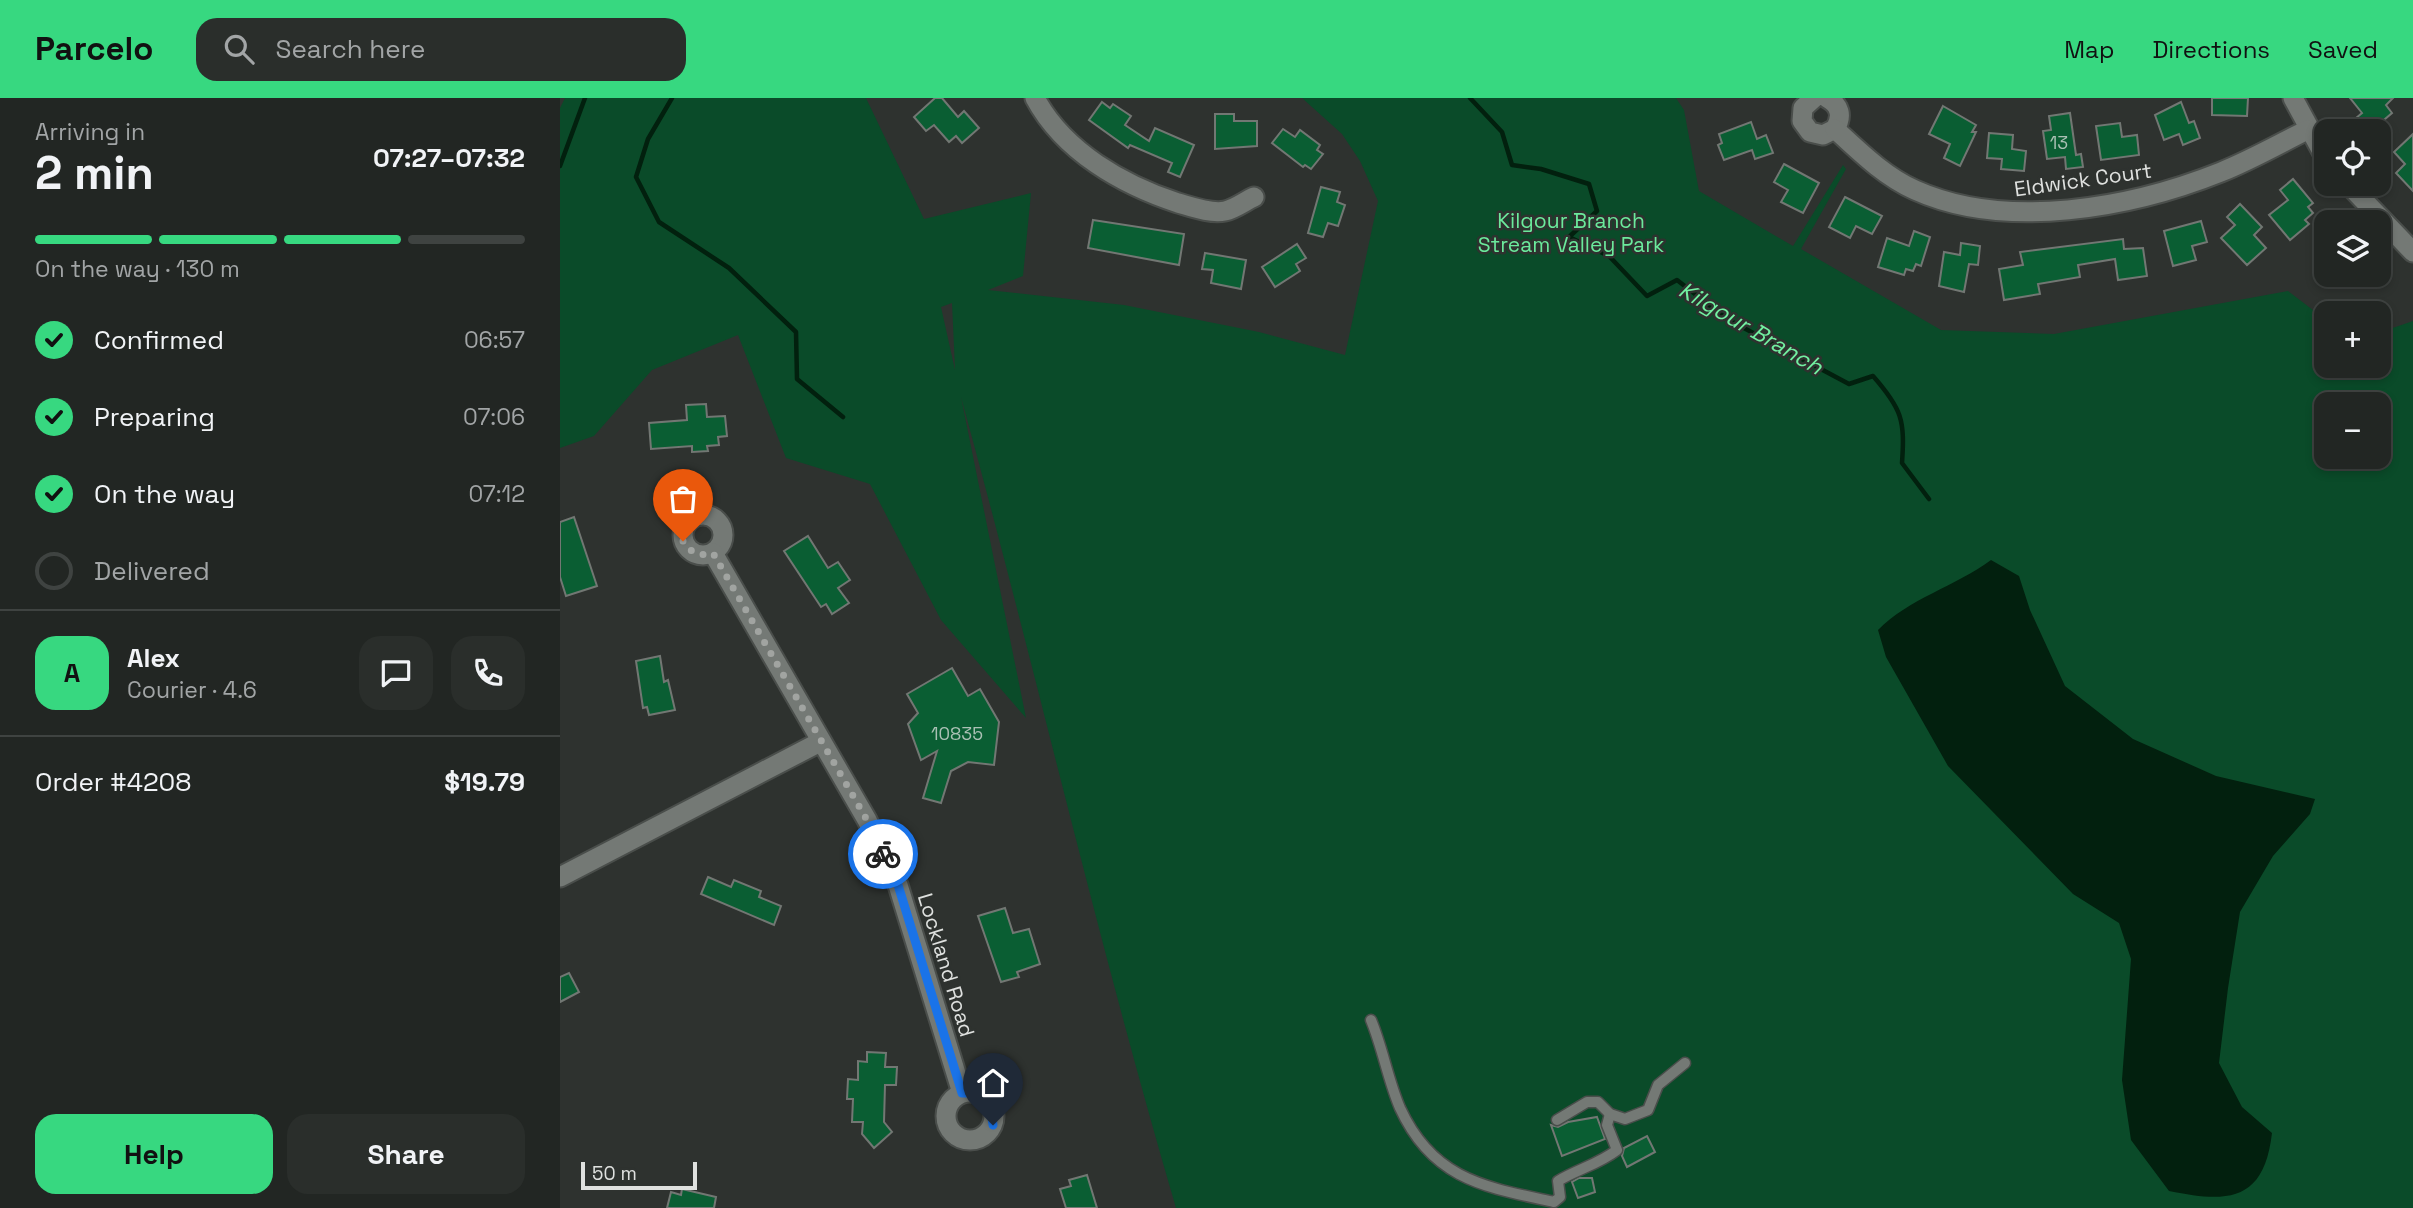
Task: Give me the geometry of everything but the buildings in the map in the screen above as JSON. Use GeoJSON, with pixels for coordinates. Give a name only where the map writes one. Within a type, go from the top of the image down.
{"type":"FeatureCollection","features":[{"type":"Feature","properties":{"kind":"street"},"geometry":{"type":"LineString","coordinates":[[1035,98],[1066,139],[1101,167],[1140,190],[1197,209],[1225,211],[1254,197]]}},
{"type":"Feature","properties":{"kind":"street"},"geometry":{"type":"LineString","coordinates":[[1814,98],[1803,108],[1805,127],[1823,135],[1835,129],[1839,110],[1827,98]]}},
{"type":"Feature","properties":{"kind":"street"},"geometry":{"type":"LineString","coordinates":[[2293,98],[2314,141]]}},
{"type":"Feature","properties":{"kind":"street","name":"Eldwick Court"},"geometry":{"type":"LineString","coordinates":[[1835,129],[1879,169],[1914,190],[1964,207],[2008,214],[2101,204],[2163,192],[2222,171],[2307,130]]}},
{"type":"Feature","properties":{"kind":"street"},"geometry":{"type":"LineString","coordinates":[[2359,196],[2413,252]]}},
{"type":"Feature","properties":{"kind":"street","name":"Lockland Road"},"geometry":{"type":"LineString","coordinates":[[713,553],[867,820],[898,885],[962,1093]]}},
{"type":"Feature","properties":{"kind":"street"},"geometry":{"type":"LineString","coordinates":[[560,877],[820,742]]}},
{"type":"Feature","properties":{"kind":"lane"},"geometry":{"type":"LineString","coordinates":[[1371,1020],[1400,1107],[1415,1133],[1433,1154],[1464,1180],[1558,1205],[1558,1181],[1579,1169],[1600,1164],[1617,1150],[1607,1125],[1610,1114]]}},
{"type":"Feature","properties":{"kind":"lane"},"geometry":{"type":"LineString","coordinates":[[1558,1120],[1587,1102],[1598,1101],[1610,1114],[1625,1119],[1648,1110],[1658,1085],[1685,1063]]}},
{"type":"Feature","properties":{"kind":"green space","name":"Kilgour Branch Stream Valley Park"},"geometry":{"type":"Polygon","coordinates":[[[565,98],[866,98],[924,219],[1031,193],[1023,276],[988,290],[1124,305],[1259,332],[1345,355],[1378,201],[1360,161],[1342,134],[1302,98],[1676,98],[1684,110],[1699,191],[1793,246],[1843,165],[1846,169],[1801,249],[1941,330],[2054,334],[2288,291],[2314,311],[2314,378],[2391,378],[2391,329],[2413,321],[2413,1208],[1176,1208],[1119,1006],[961,397],[1026,718],[941,620],[870,484],[786,458],[738,335],[652,370],[594,436],[560,448],[560,108],[565,98]],[[952,303],[941,307],[955,369],[952,303]]]}},
{"type":"Feature","properties":{"kind":"shaded area"},"geometry":{"type":"Polygon","coordinates":[[[1991,560],[2019,576],[2030,610],[2065,686],[2133,739],[2216,776],[2315,799],[2310,814],[2273,856],[2240,912],[2219,1063],[2242,1107],[2272,1133],[2268,1156],[2261,1173],[2251,1185],[2240,1192],[2209,1197],[2169,1191],[2131,1140],[2122,1080],[2131,959],[2119,923],[2073,894],[1948,766],[1886,657],[1878,630],[1903,610],[1991,560]]]}},
{"type":"Feature","properties":{"kind":"waterway"},"geometry":{"type":"LineString","coordinates":[[560,166],[585,98]]}},
{"type":"Feature","properties":{"kind":"waterway"},"geometry":{"type":"LineString","coordinates":[[672,98],[648,139],[636,177],[659,222],[729,268],[796,332],[797,379],[843,417]]}},
{"type":"Feature","properties":{"kind":"waterway","name":"Kilgour Branch"},"geometry":{"type":"LineString","coordinates":[[1470,98],[1502,132],[1512,165],[1541,169],[1589,184],[1597,211],[1569,237],[1609,256],[1647,296],[1677,280],[1727,319],[1849,384],[1873,376],[1890,397],[1900,416],[1903,436],[1902,463],[1929,499]]}},
{"type":"Feature","properties":{"kind":"way so far"},"geometry":{"type":"LineString","coordinates":[[683,541],[687,548],[699,555],[713,553],[867,820],[883,854]]}},
{"type":"Feature","properties":{"kind":"route"},"geometry":{"type":"LineString","coordinates":[[883,854],[898,885],[962,1093],[977,1093],[990,1102],[993,1125]]}}]}
